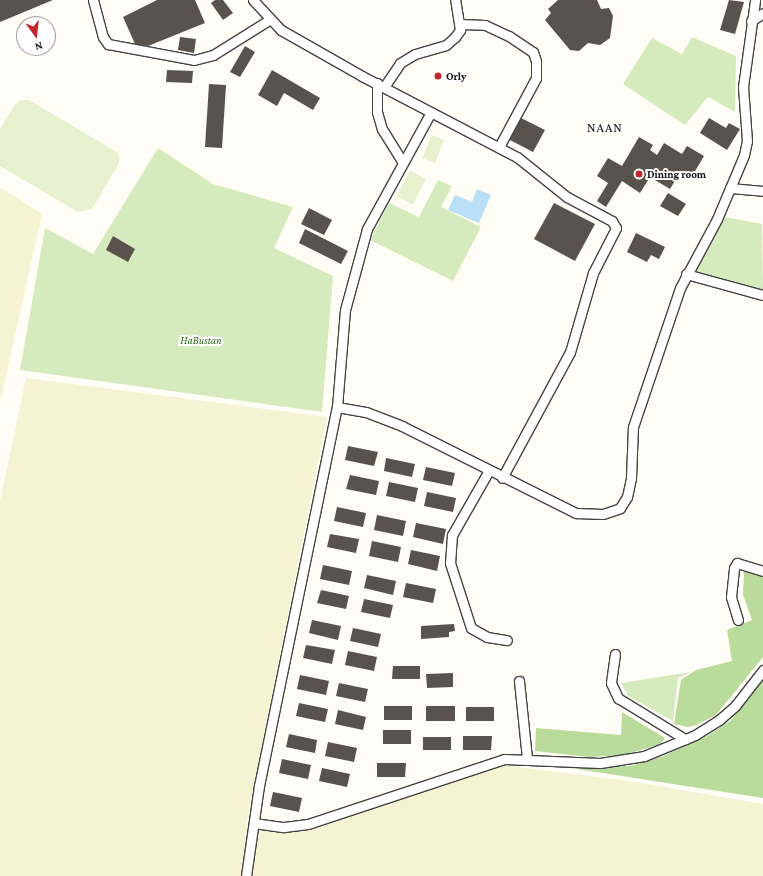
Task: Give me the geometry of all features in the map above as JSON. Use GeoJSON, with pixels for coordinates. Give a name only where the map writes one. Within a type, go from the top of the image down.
{"type":"FeatureCollection","features":[{"type":"Feature","properties":{"kind":"street"},"geometry":{"type":"LineString","coordinates":[[93,0],[103,37],[108,44],[194,60],[213,55],[269,20]]}},
{"type":"Feature","properties":{"kind":"street"},"geometry":{"type":"LineString","coordinates":[[253,0],[269,20],[296,39],[532,166],[567,197],[612,221],[616,228],[593,273],[570,352],[502,478]]}},
{"type":"Feature","properties":{"kind":"street"},"geometry":{"type":"LineString","coordinates":[[403,162],[382,129],[377,104],[380,85],[400,63],[415,54],[446,45],[458,34],[460,24],[455,0]]}},
{"type":"Feature","properties":{"kind":"street"},"geometry":{"type":"LineString","coordinates":[[338,407],[366,412],[402,426],[488,472],[586,516],[612,513],[620,508],[627,497],[631,478],[633,427],[686,274],[717,219],[747,141],[743,87],[755,0]]}},
{"type":"Feature","properties":{"kind":"street"},"geometry":{"type":"LineString","coordinates":[[751,21],[763,13]]}},
{"type":"Feature","properties":{"kind":"street"},"geometry":{"type":"LineString","coordinates":[[460,24],[485,25],[524,46],[535,57],[536,78],[499,147]]}},
{"type":"Feature","properties":{"kind":"street"},"geometry":{"type":"LineString","coordinates":[[246,876],[254,823],[338,407],[345,310],[367,229],[431,112]]}},
{"type":"Feature","properties":{"kind":"street"},"geometry":{"type":"LineString","coordinates":[[730,188],[763,191]]}},
{"type":"Feature","properties":{"kind":"street"},"geometry":{"type":"LineString","coordinates":[[686,274],[763,295]]}},
{"type":"Feature","properties":{"kind":"street"},"geometry":{"type":"LineString","coordinates":[[488,472],[452,535],[450,563],[471,628],[487,637],[507,640]]}},
{"type":"Feature","properties":{"kind":"street"},"geometry":{"type":"LineString","coordinates":[[738,620],[731,597],[734,568],[737,562],[763,571]]}},
{"type":"Feature","properties":{"kind":"street"},"geometry":{"type":"LineString","coordinates":[[615,654],[611,682],[618,698],[685,739]]}},
{"type":"Feature","properties":{"kind":"street"},"geometry":{"type":"LineString","coordinates":[[254,823],[284,827],[308,824],[504,759],[527,758],[600,763],[621,761],[644,756],[685,739],[719,720],[735,706],[763,670]]}},
{"type":"Feature","properties":{"kind":"street"},"geometry":{"type":"LineString","coordinates":[[519,681],[527,758]]}},
{"type":"Feature","properties":{"kind":"shaded area"},"geometry":{"type":"Polygon","coordinates":[[[0,187],[42,214],[0,403],[0,187]]]}},
{"type":"Feature","properties":{"kind":"shaded area"},"geometry":{"type":"Polygon","coordinates":[[[26,378],[327,417],[246,825],[288,833],[503,765],[630,781],[763,804],[763,876],[0,876],[0,501],[26,378]]]}},
{"type":"Feature","properties":{"kind":"green space"},"geometry":{"type":"Polygon","coordinates":[[[692,37],[736,56],[735,112],[708,97],[685,125],[623,84],[652,38],[682,54],[692,37]]]}},
{"type":"Feature","properties":{"kind":"green space"},"geometry":{"type":"Polygon","coordinates":[[[21,100],[29,100],[117,152],[120,158],[118,165],[92,209],[78,212],[0,166],[0,129],[15,104],[21,100]]]}},
{"type":"Feature","properties":{"kind":"green space"},"geometry":{"type":"Polygon","coordinates":[[[432,135],[444,140],[435,163],[422,158],[432,135]]]}},
{"type":"Feature","properties":{"kind":"green space","name":"HaBustan"},"geometry":{"type":"Polygon","coordinates":[[[158,148],[213,184],[293,207],[274,248],[333,276],[322,412],[20,370],[45,228],[93,254],[158,148]]]}},
{"type":"Feature","properties":{"kind":"green space"},"geometry":{"type":"Polygon","coordinates":[[[410,170],[426,179],[413,205],[397,196],[410,170]]]}},
{"type":"Feature","properties":{"kind":"green space"},"geometry":{"type":"Polygon","coordinates":[[[438,180],[452,186],[441,207],[481,227],[453,281],[370,240],[389,203],[419,217],[438,180]]]}},
{"type":"Feature","properties":{"kind":"green space"},"geometry":{"type":"Polygon","coordinates":[[[725,217],[762,224],[763,291],[694,274],[725,217]]]}},
{"type":"Feature","properties":{"kind":"green space"},"geometry":{"type":"Polygon","coordinates":[[[744,570],[763,577],[763,657],[716,715],[696,725],[688,727],[674,724],[681,680],[696,670],[732,661],[727,630],[752,620],[743,595],[744,570]]]}},
{"type":"Feature","properties":{"kind":"green space"},"geometry":{"type":"Polygon","coordinates":[[[691,672],[678,678],[673,721],[628,696],[621,683],[691,672]]]}},
{"type":"Feature","properties":{"kind":"green space"},"geometry":{"type":"Polygon","coordinates":[[[763,678],[763,798],[564,767],[630,766],[663,756],[709,735],[730,721],[763,678]]]}},
{"type":"Feature","properties":{"kind":"green space"},"geometry":{"type":"Polygon","coordinates":[[[622,712],[665,738],[661,744],[624,755],[590,757],[535,751],[536,728],[621,735],[622,712]]]}},
{"type":"Feature","properties":{"kind":"water"},"geometry":{"type":"Polygon","coordinates":[[[477,189],[491,195],[479,223],[448,210],[455,195],[472,202],[477,189]]]}},
{"type":"Feature","properties":{"kind":"building"},"geometry":{"type":"Polygon","coordinates":[[[0,0],[53,0],[0,22],[0,0]]]}},
{"type":"Feature","properties":{"kind":"building"},"geometry":{"type":"Polygon","coordinates":[[[157,0],[195,0],[205,23],[148,46],[135,44],[123,17],[157,0]]]}},
{"type":"Feature","properties":{"kind":"building"},"geometry":{"type":"Polygon","coordinates":[[[215,0],[223,0],[233,13],[223,20],[211,3],[215,0]]]}},
{"type":"Feature","properties":{"kind":"building"},"geometry":{"type":"Polygon","coordinates":[[[558,0],[597,0],[601,9],[609,8],[613,16],[610,38],[600,45],[588,43],[579,51],[570,50],[545,20],[551,13],[548,9],[558,0]]]}},
{"type":"Feature","properties":{"kind":"building"},"geometry":{"type":"Polygon","coordinates":[[[729,0],[744,2],[735,34],[720,30],[729,0]]]}},
{"type":"Feature","properties":{"kind":"building"},"geometry":{"type":"Polygon","coordinates":[[[180,37],[196,39],[194,53],[178,50],[180,37]]]}},
{"type":"Feature","properties":{"kind":"building"},"geometry":{"type":"Polygon","coordinates":[[[245,46],[255,52],[240,77],[230,72],[245,46]]]}},
{"type":"Feature","properties":{"kind":"building"},"geometry":{"type":"Polygon","coordinates":[[[167,70],[193,71],[192,83],[166,82],[167,70]]]}},
{"type":"Feature","properties":{"kind":"building"},"geometry":{"type":"Polygon","coordinates":[[[272,70],[320,98],[313,110],[284,93],[277,106],[258,95],[272,70]]]}},
{"type":"Feature","properties":{"kind":"building"},"geometry":{"type":"Polygon","coordinates":[[[209,84],[226,85],[222,148],[205,147],[209,84]]]}},
{"type":"Feature","properties":{"kind":"building"},"geometry":{"type":"Polygon","coordinates":[[[519,117],[545,130],[533,152],[508,139],[519,117]]]}},
{"type":"Feature","properties":{"kind":"building"},"geometry":{"type":"Polygon","coordinates":[[[709,118],[726,128],[729,123],[740,129],[727,150],[700,133],[709,118]]]}},
{"type":"Feature","properties":{"kind":"building","name":"Dining room"},"geometry":{"type":"Polygon","coordinates":[[[639,137],[653,145],[650,150],[657,155],[664,143],[682,154],[687,146],[704,156],[691,178],[681,171],[670,189],[650,177],[640,193],[622,181],[606,207],[597,201],[608,183],[597,176],[608,158],[622,166],[639,137]]]}},
{"type":"Feature","properties":{"kind":"building"},"geometry":{"type":"Polygon","coordinates":[[[668,193],[686,204],[678,216],[660,206],[668,193]]]}},
{"type":"Feature","properties":{"kind":"building"},"geometry":{"type":"Polygon","coordinates":[[[554,203],[595,224],[575,261],[534,239],[554,203]]]}},
{"type":"Feature","properties":{"kind":"building"},"geometry":{"type":"Polygon","coordinates":[[[309,208],[332,220],[324,235],[301,224],[309,208]]]}},
{"type":"Feature","properties":{"kind":"building"},"geometry":{"type":"Polygon","coordinates":[[[305,229],[348,251],[341,264],[299,243],[305,229]]]}},
{"type":"Feature","properties":{"kind":"building"},"geometry":{"type":"Polygon","coordinates":[[[636,233],[665,247],[659,259],[651,255],[647,262],[627,252],[636,233]]]}},
{"type":"Feature","properties":{"kind":"building"},"geometry":{"type":"Polygon","coordinates":[[[113,236],[135,249],[128,262],[106,250],[113,236]]]}},
{"type":"Feature","properties":{"kind":"building"},"geometry":{"type":"Polygon","coordinates":[[[348,446],[378,452],[374,466],[345,460],[348,446]]]}},
{"type":"Feature","properties":{"kind":"building"},"geometry":{"type":"Polygon","coordinates":[[[386,458],[415,464],[412,477],[384,471],[386,458]]]}},
{"type":"Feature","properties":{"kind":"building"},"geometry":{"type":"Polygon","coordinates":[[[426,467],[455,473],[452,486],[423,480],[426,467]]]}},
{"type":"Feature","properties":{"kind":"building"},"geometry":{"type":"Polygon","coordinates":[[[350,475],[379,481],[376,495],[346,489],[350,475]]]}},
{"type":"Feature","properties":{"kind":"building"},"geometry":{"type":"Polygon","coordinates":[[[389,482],[418,488],[415,502],[386,496],[389,482]]]}},
{"type":"Feature","properties":{"kind":"building"},"geometry":{"type":"Polygon","coordinates":[[[427,492],[456,498],[453,512],[424,506],[427,492]]]}},
{"type":"Feature","properties":{"kind":"building"},"geometry":{"type":"Polygon","coordinates":[[[337,507],[366,513],[363,527],[334,521],[337,507]]]}},
{"type":"Feature","properties":{"kind":"building"},"geometry":{"type":"Polygon","coordinates":[[[377,515],[406,521],[403,536],[374,530],[377,515]]]}},
{"type":"Feature","properties":{"kind":"building"},"geometry":{"type":"Polygon","coordinates":[[[416,523],[446,529],[443,544],[413,537],[416,523]]]}},
{"type":"Feature","properties":{"kind":"building"},"geometry":{"type":"Polygon","coordinates":[[[330,534],[359,539],[356,553],[327,547],[330,534]]]}},
{"type":"Feature","properties":{"kind":"building"},"geometry":{"type":"Polygon","coordinates":[[[372,541],[401,547],[398,562],[369,556],[372,541]]]}},
{"type":"Feature","properties":{"kind":"building"},"geometry":{"type":"Polygon","coordinates":[[[411,550],[440,556],[437,571],[408,564],[411,550]]]}},
{"type":"Feature","properties":{"kind":"building"},"geometry":{"type":"Polygon","coordinates":[[[323,565],[352,571],[349,585],[320,579],[323,565]]]}},
{"type":"Feature","properties":{"kind":"building"},"geometry":{"type":"Polygon","coordinates":[[[367,575],[396,581],[393,595],[364,588],[367,575]]]}},
{"type":"Feature","properties":{"kind":"building"},"geometry":{"type":"Polygon","coordinates":[[[406,583],[436,589],[433,603],[403,597],[406,583]]]}},
{"type":"Feature","properties":{"kind":"building"},"geometry":{"type":"Polygon","coordinates":[[[321,590],[349,596],[346,609],[317,603],[321,590]]]}},
{"type":"Feature","properties":{"kind":"building"},"geometry":{"type":"Polygon","coordinates":[[[364,599],[393,605],[390,618],[361,612],[364,599]]]}},
{"type":"Feature","properties":{"kind":"building"},"geometry":{"type":"Polygon","coordinates":[[[312,620],[341,626],[338,640],[309,633],[312,620]]]}},
{"type":"Feature","properties":{"kind":"building"},"geometry":{"type":"Polygon","coordinates":[[[454,624],[455,631],[449,632],[449,637],[421,639],[421,626],[454,624]]]}},
{"type":"Feature","properties":{"kind":"building"},"geometry":{"type":"Polygon","coordinates":[[[353,628],[381,634],[378,647],[350,641],[353,628]]]}},
{"type":"Feature","properties":{"kind":"building"},"geometry":{"type":"Polygon","coordinates":[[[306,645],[335,650],[332,664],[303,658],[306,645]]]}},
{"type":"Feature","properties":{"kind":"building"},"geometry":{"type":"Polygon","coordinates":[[[348,651],[377,657],[374,671],[345,665],[348,651]]]}},
{"type":"Feature","properties":{"kind":"building"},"geometry":{"type":"Polygon","coordinates":[[[393,666],[420,666],[420,679],[392,679],[393,666]]]}},
{"type":"Feature","properties":{"kind":"building"},"geometry":{"type":"Polygon","coordinates":[[[453,673],[453,687],[427,688],[426,674],[453,673]]]}},
{"type":"Feature","properties":{"kind":"building"},"geometry":{"type":"Polygon","coordinates":[[[300,675],[329,681],[326,695],[297,689],[300,675]]]}},
{"type":"Feature","properties":{"kind":"building"},"geometry":{"type":"Polygon","coordinates":[[[339,683],[368,689],[365,702],[336,696],[339,683]]]}},
{"type":"Feature","properties":{"kind":"building"},"geometry":{"type":"Polygon","coordinates":[[[299,703],[328,709],[325,722],[296,716],[299,703]]]}},
{"type":"Feature","properties":{"kind":"building"},"geometry":{"type":"Polygon","coordinates":[[[384,706],[412,706],[412,720],[384,720],[384,706]]]}},
{"type":"Feature","properties":{"kind":"building"},"geometry":{"type":"Polygon","coordinates":[[[426,706],[455,706],[455,721],[426,721],[426,706]]]}},
{"type":"Feature","properties":{"kind":"building"},"geometry":{"type":"Polygon","coordinates":[[[466,707],[494,707],[494,721],[466,721],[466,707]]]}},
{"type":"Feature","properties":{"kind":"building"},"geometry":{"type":"Polygon","coordinates":[[[338,710],[366,717],[363,730],[335,724],[338,710]]]}},
{"type":"Feature","properties":{"kind":"building"},"geometry":{"type":"Polygon","coordinates":[[[383,730],[411,730],[411,744],[383,744],[383,730]]]}},
{"type":"Feature","properties":{"kind":"building"},"geometry":{"type":"Polygon","coordinates":[[[289,734],[317,740],[315,753],[286,747],[289,734]]]}},
{"type":"Feature","properties":{"kind":"building"},"geometry":{"type":"Polygon","coordinates":[[[463,736],[492,736],[491,750],[463,750],[463,736]]]}},
{"type":"Feature","properties":{"kind":"building"},"geometry":{"type":"Polygon","coordinates":[[[423,737],[451,737],[451,750],[423,750],[423,737]]]}},
{"type":"Feature","properties":{"kind":"building"},"geometry":{"type":"Polygon","coordinates":[[[328,742],[357,748],[354,762],[325,756],[328,742]]]}},
{"type":"Feature","properties":{"kind":"building"},"geometry":{"type":"Polygon","coordinates":[[[282,759],[311,765],[308,779],[279,773],[282,759]]]}},
{"type":"Feature","properties":{"kind":"building"},"geometry":{"type":"Polygon","coordinates":[[[377,763],[406,763],[405,777],[377,777],[377,763]]]}},
{"type":"Feature","properties":{"kind":"building"},"geometry":{"type":"Polygon","coordinates":[[[322,768],[350,774],[347,787],[319,781],[322,768]]]}},
{"type":"Feature","properties":{"kind":"building"},"geometry":{"type":"Polygon","coordinates":[[[273,792],[302,798],[299,812],[270,806],[273,792]]]}},
{"type":"Feature","properties":{"kind":"place","name":"Orly"},"geometry":{"type":"Point","coordinates":[438,76]}},
{"type":"Feature","properties":{"kind":"place","name":"Dining room"},"geometry":{"type":"Point","coordinates":[639,174]}},
{"type":"Feature","properties":{"kind":"district","name":"NAAN"},"geometry":{"type":"Point","coordinates":[605,128]}}]}
